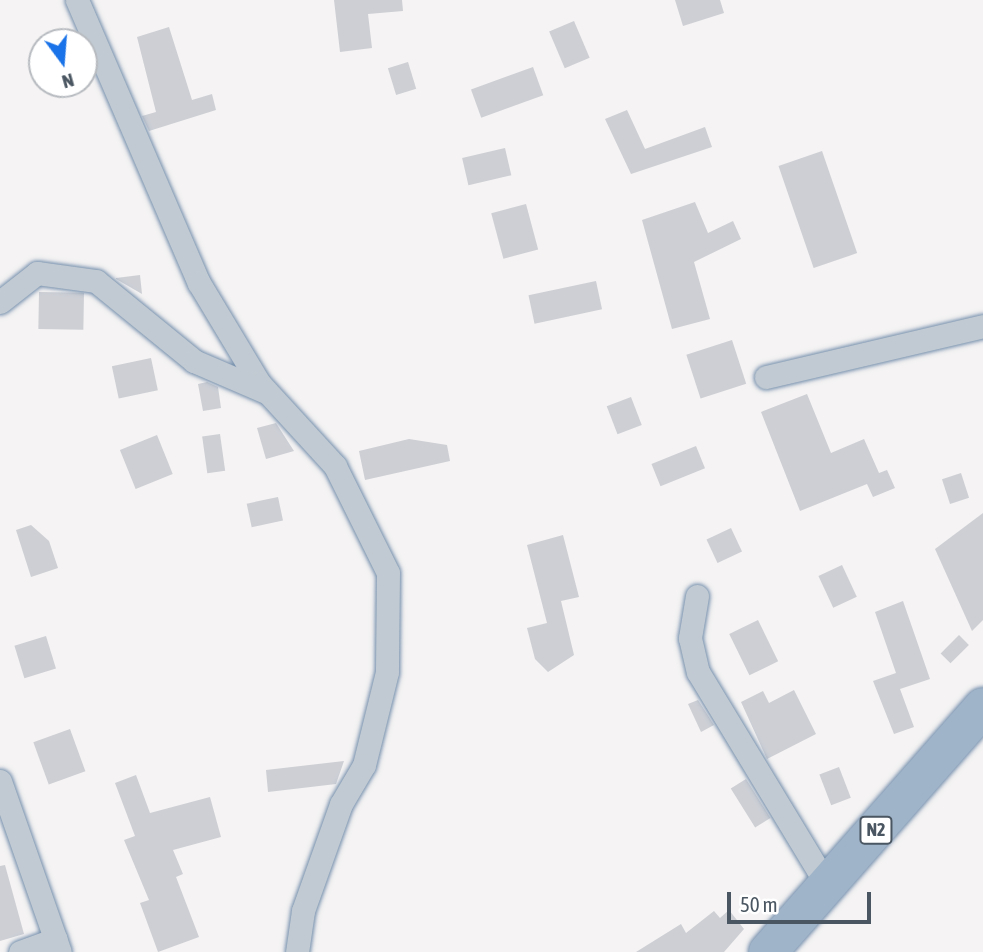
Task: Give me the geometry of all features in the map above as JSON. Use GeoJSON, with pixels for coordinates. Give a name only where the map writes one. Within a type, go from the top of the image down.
{"type":"FeatureCollection","features":[{"type":"Feature","properties":{"kind":"highway","name":"N2"},"geometry":{"type":"LineString","coordinates":[[768,952],[983,707]]}},
{"type":"Feature","properties":{"kind":"street"},"geometry":{"type":"LineString","coordinates":[[76,0],[199,283],[269,394],[335,466],[388,573],[383,685],[364,765],[341,804],[303,911],[297,952]]}},
{"type":"Feature","properties":{"kind":"street"},"geometry":{"type":"LineString","coordinates":[[0,302],[37,273],[96,281],[194,361],[269,394]]}},
{"type":"Feature","properties":{"kind":"street"},"geometry":{"type":"LineString","coordinates":[[766,377],[983,326]]}},
{"type":"Feature","properties":{"kind":"street"},"geometry":{"type":"LineString","coordinates":[[697,596],[690,638],[698,672],[827,885]]}},
{"type":"Feature","properties":{"kind":"street"},"geometry":{"type":"LineString","coordinates":[[0,781],[58,945],[20,952]]}},
{"type":"Feature","properties":{"kind":"building"},"geometry":{"type":"Polygon","coordinates":[[[334,0],[402,0],[403,11],[368,14],[372,48],[340,52],[334,0]]]}},
{"type":"Feature","properties":{"kind":"building"},"geometry":{"type":"Polygon","coordinates":[[[675,0],[720,0],[724,13],[683,26],[675,0]]]}},
{"type":"Feature","properties":{"kind":"building"},"geometry":{"type":"Polygon","coordinates":[[[574,21],[590,58],[565,68],[549,32],[574,21]]]}},
{"type":"Feature","properties":{"kind":"building"},"geometry":{"type":"Polygon","coordinates":[[[169,27],[192,100],[212,94],[216,110],[149,131],[142,116],[156,112],[137,37],[169,27]]]}},
{"type":"Feature","properties":{"kind":"building"},"geometry":{"type":"Polygon","coordinates":[[[408,62],[416,89],[396,95],[388,68],[408,62]]]}},
{"type":"Feature","properties":{"kind":"building"},"geometry":{"type":"Polygon","coordinates":[[[533,67],[543,95],[481,118],[471,90],[533,67]]]}},
{"type":"Feature","properties":{"kind":"building"},"geometry":{"type":"Polygon","coordinates":[[[627,110],[645,149],[705,127],[712,147],[631,174],[605,119],[627,110]]]}},
{"type":"Feature","properties":{"kind":"building"},"geometry":{"type":"Polygon","coordinates":[[[505,148],[511,175],[468,185],[462,158],[505,148]]]}},
{"type":"Feature","properties":{"kind":"building"},"geometry":{"type":"Polygon","coordinates":[[[822,151],[857,253],[814,268],[779,166],[822,151]]]}},
{"type":"Feature","properties":{"kind":"building"},"geometry":{"type":"Polygon","coordinates":[[[695,202],[708,233],[733,221],[741,239],[694,262],[710,319],[672,329],[642,220],[695,202]]]}},
{"type":"Feature","properties":{"kind":"building"},"geometry":{"type":"Polygon","coordinates":[[[526,204],[538,249],[503,259],[491,213],[526,204]]]}},
{"type":"Feature","properties":{"kind":"building"},"geometry":{"type":"Polygon","coordinates":[[[140,275],[142,294],[116,279],[116,278],[140,275]]]}},
{"type":"Feature","properties":{"kind":"building"},"geometry":{"type":"Polygon","coordinates":[[[596,281],[602,309],[535,324],[529,295],[596,281]]]}},
{"type":"Feature","properties":{"kind":"building"},"geometry":{"type":"Polygon","coordinates":[[[39,292],[84,293],[83,330],[38,329],[39,292]]]}},
{"type":"Feature","properties":{"kind":"building"},"geometry":{"type":"Polygon","coordinates":[[[732,340],[746,384],[701,399],[686,355],[732,340]]]}},
{"type":"Feature","properties":{"kind":"building"},"geometry":{"type":"Polygon","coordinates":[[[151,358],[158,390],[119,399],[112,366],[151,358]]]}},
{"type":"Feature","properties":{"kind":"building"},"geometry":{"type":"Polygon","coordinates":[[[207,382],[218,387],[221,408],[203,411],[198,384],[207,382]]]}},
{"type":"Feature","properties":{"kind":"building"},"geometry":{"type":"Polygon","coordinates":[[[807,394],[831,453],[864,439],[879,473],[887,470],[895,488],[873,497],[867,484],[800,511],[761,412],[807,394]]]}},
{"type":"Feature","properties":{"kind":"building"},"geometry":{"type":"Polygon","coordinates":[[[631,397],[642,425],[617,434],[607,406],[631,397]]]}},
{"type":"Feature","properties":{"kind":"building"},"geometry":{"type":"Polygon","coordinates":[[[276,423],[294,451],[266,459],[257,428],[276,423]]]}},
{"type":"Feature","properties":{"kind":"building"},"geometry":{"type":"Polygon","coordinates":[[[220,434],[225,471],[207,473],[202,437],[220,434]]]}},
{"type":"Feature","properties":{"kind":"building"},"geometry":{"type":"Polygon","coordinates":[[[157,435],[173,474],[136,489],[120,450],[157,435]]]}},
{"type":"Feature","properties":{"kind":"building"},"geometry":{"type":"Polygon","coordinates":[[[409,439],[447,445],[450,461],[365,480],[359,451],[409,439]]]}},
{"type":"Feature","properties":{"kind":"building"},"geometry":{"type":"Polygon","coordinates":[[[696,446],[705,468],[660,486],[651,464],[696,446]]]}},
{"type":"Feature","properties":{"kind":"building"},"geometry":{"type":"Polygon","coordinates":[[[961,473],[969,498],[950,504],[942,479],[961,473]]]}},
{"type":"Feature","properties":{"kind":"building"},"geometry":{"type":"Polygon","coordinates":[[[278,497],[283,520],[252,527],[247,504],[278,497]]]}},
{"type":"Feature","properties":{"kind":"building"},"geometry":{"type":"Polygon","coordinates":[[[983,513],[983,620],[972,631],[935,549],[983,513]]]}},
{"type":"Feature","properties":{"kind":"building"},"geometry":{"type":"Polygon","coordinates":[[[31,525],[49,541],[58,568],[31,577],[16,530],[31,525]]]}},
{"type":"Feature","properties":{"kind":"building"},"geometry":{"type":"Polygon","coordinates":[[[731,528],[742,552],[718,563],[707,539],[731,528]]]}},
{"type":"Feature","properties":{"kind":"building"},"geometry":{"type":"Polygon","coordinates":[[[563,535],[579,597],[561,601],[574,655],[548,672],[535,659],[527,628],[547,623],[527,545],[563,535]]]}},
{"type":"Feature","properties":{"kind":"building"},"geometry":{"type":"Polygon","coordinates":[[[842,565],[857,597],[833,608],[818,576],[842,565]]]}},
{"type":"Feature","properties":{"kind":"building"},"geometry":{"type":"Polygon","coordinates":[[[903,601],[930,679],[900,689],[914,727],[894,734],[873,681],[896,673],[875,612],[903,601]]]}},
{"type":"Feature","properties":{"kind":"building"},"geometry":{"type":"Polygon","coordinates":[[[758,620],[778,661],[749,675],[729,634],[758,620]]]}},
{"type":"Feature","properties":{"kind":"building"},"geometry":{"type":"Polygon","coordinates":[[[959,635],[969,645],[951,663],[941,653],[959,635]]]}},
{"type":"Feature","properties":{"kind":"building"},"geometry":{"type":"Polygon","coordinates":[[[46,636],[56,669],[24,678],[14,646],[46,636]]]}},
{"type":"Feature","properties":{"kind":"building"},"geometry":{"type":"Polygon","coordinates":[[[794,690],[816,734],[767,759],[741,702],[763,691],[769,703],[794,690]]]}},
{"type":"Feature","properties":{"kind":"building"},"geometry":{"type":"Polygon","coordinates":[[[698,700],[714,725],[701,732],[688,704],[698,700]]]}},
{"type":"Feature","properties":{"kind":"building"},"geometry":{"type":"Polygon","coordinates":[[[70,729],[85,771],[49,785],[33,742],[70,729]]]}},
{"type":"Feature","properties":{"kind":"building"},"geometry":{"type":"Polygon","coordinates":[[[344,761],[336,784],[268,792],[266,770],[344,761]]]}},
{"type":"Feature","properties":{"kind":"building"},"geometry":{"type":"Polygon","coordinates":[[[839,767],[851,798],[831,805],[819,775],[839,767]]]}},
{"type":"Feature","properties":{"kind":"building"},"geometry":{"type":"Polygon","coordinates":[[[136,775],[150,813],[210,797],[221,837],[173,850],[183,874],[176,877],[199,937],[158,952],[140,903],[149,900],[124,840],[135,836],[115,783],[136,775]]]}},
{"type":"Feature","properties":{"kind":"building"},"geometry":{"type":"Polygon","coordinates":[[[746,779],[770,818],[755,828],[731,789],[746,779]]]}},
{"type":"Feature","properties":{"kind":"building"},"geometry":{"type":"Polygon","coordinates":[[[5,865],[24,934],[0,941],[0,866],[5,865]]]}},
{"type":"Feature","properties":{"kind":"building"},"geometry":{"type":"Polygon","coordinates":[[[729,910],[744,929],[724,952],[636,952],[681,924],[686,933],[714,911],[720,918],[729,910]]]}}]}
